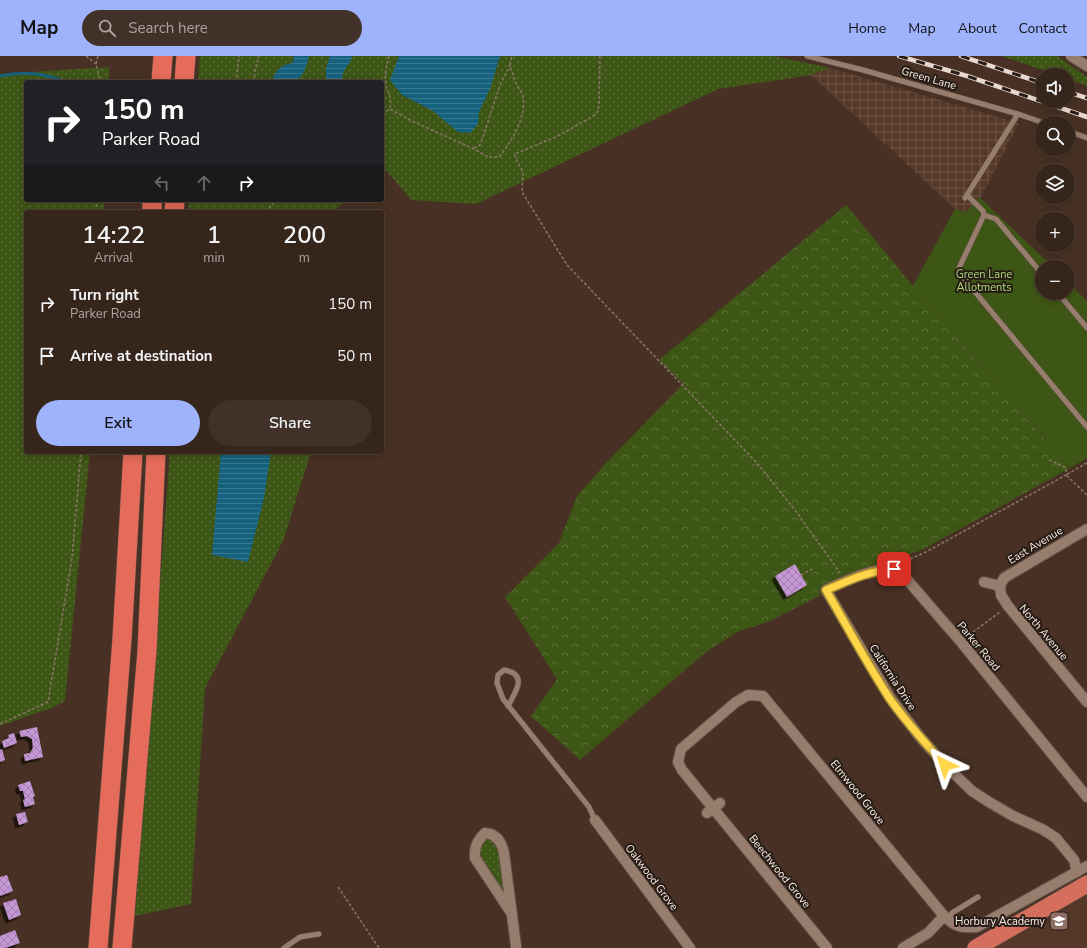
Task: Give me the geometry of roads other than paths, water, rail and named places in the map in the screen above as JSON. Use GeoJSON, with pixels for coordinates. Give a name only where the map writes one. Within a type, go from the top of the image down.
{"type":"FeatureCollection","features":[{"type":"Feature","properties":{"kind":"highway"},"geometry":{"type":"LineString","coordinates":[[161,80],[163,56]]}},
{"type":"Feature","properties":{"kind":"highway"},"geometry":{"type":"LineString","coordinates":[[184,80],[186,56]]}},
{"type":"Feature","properties":{"kind":"highway"},"geometry":{"type":"LineString","coordinates":[[98,948],[122,639],[133,454]]}},
{"type":"Feature","properties":{"kind":"highway"},"geometry":{"type":"LineString","coordinates":[[122,948],[147,651],[156,454]]}},
{"type":"Feature","properties":{"kind":"highway"},"geometry":{"type":"LineString","coordinates":[[976,948],[1082,878]]}},
{"type":"Feature","properties":{"kind":"street"},"geometry":{"type":"LineString","coordinates":[[1071,56],[1087,66]]}},
{"type":"Feature","properties":{"kind":"street","name":"East Avenue"},"geometry":{"type":"LineString","coordinates":[[1000,586],[1004,578],[1087,529]]}},
{"type":"Feature","properties":{"kind":"street","name":"Parker Road"},"geometry":{"type":"LineString","coordinates":[[826,590],[846,581],[876,571],[894,569],[902,575],[961,642],[1087,797]]}},
{"type":"Feature","properties":{"kind":"street"},"geometry":{"type":"LineString","coordinates":[[984,582],[1000,586]]}},
{"type":"Feature","properties":{"kind":"street","name":"North Avenue"},"geometry":{"type":"LineString","coordinates":[[1000,586],[1001,595],[1008,606],[1087,702]]}},
{"type":"Feature","properties":{"kind":"street","name":"California Drive"},"geometry":{"type":"LineString","coordinates":[[826,590],[874,674],[891,700],[920,737],[945,765],[972,791],[1013,816],[1042,829],[1056,838],[1074,860],[1082,878]]}},
{"type":"Feature","properties":{"kind":"street","name":"Beechwood Grove"},"geometry":{"type":"LineString","coordinates":[[748,695],[736,702],[681,749],[678,762],[682,770],[827,948]]}},
{"type":"Feature","properties":{"kind":"street","name":"Elmwood Grove"},"geometry":{"type":"LineString","coordinates":[[748,695],[763,696],[946,918]]}},
{"type":"Feature","properties":{"kind":"street","name":"Oakwood Grove"},"geometry":{"type":"LineString","coordinates":[[595,820],[690,948]]}},
{"type":"Feature","properties":{"kind":"street"},"geometry":{"type":"LineString","coordinates":[[512,914],[475,858],[474,848],[479,839],[485,833],[492,834],[498,839],[502,846],[512,914],[516,948]]}},
{"type":"Feature","properties":{"kind":"street"},"geometry":{"type":"LineString","coordinates":[[903,948],[928,933],[946,918],[952,924],[964,928],[977,927],[1082,878],[1087,866]]}},
{"type":"Feature","properties":{"kind":"lane","name":"Green Lane"},"geometry":{"type":"LineString","coordinates":[[807,56],[863,70],[1035,120]]}},
{"type":"Feature","properties":{"kind":"lane"},"geometry":{"type":"LineString","coordinates":[[1018,114],[966,196],[983,212],[984,215],[996,220],[1035,266]]}},
{"type":"Feature","properties":{"kind":"lane"},"geometry":{"type":"LineString","coordinates":[[1075,134],[1087,138]]}},
{"type":"Feature","properties":{"kind":"lane"},"geometry":{"type":"LineString","coordinates":[[984,215],[959,268],[961,275],[1087,427]]}},
{"type":"Feature","properties":{"kind":"lane"},"geometry":{"type":"LineString","coordinates":[[1064,300],[1087,328]]}},
{"type":"Feature","properties":{"kind":"lane"},"geometry":{"type":"LineString","coordinates":[[508,706],[519,685],[516,676],[507,670],[504,670],[498,675],[498,683],[503,699],[508,706],[589,807],[595,820]]}},
{"type":"Feature","properties":{"kind":"lane"},"geometry":{"type":"LineString","coordinates":[[946,918],[978,897]]}},
{"type":"Feature","properties":{"kind":"lane"},"geometry":{"type":"LineString","coordinates":[[284,948],[300,938],[319,934]]}},
{"type":"Feature","properties":{"kind":"water"},"geometry":{"type":"Polygon","coordinates":[[[293,56],[309,56],[302,76],[296,80],[273,80],[279,69],[292,63],[294,58],[293,56]]]}},
{"type":"Feature","properties":{"kind":"water"},"geometry":{"type":"Polygon","coordinates":[[[330,56],[352,56],[350,62],[344,70],[342,80],[326,80],[326,68],[330,56]]]}},
{"type":"Feature","properties":{"kind":"water"},"geometry":{"type":"Polygon","coordinates":[[[399,56],[500,56],[490,89],[479,112],[478,124],[470,133],[458,132],[433,111],[402,95],[390,80],[399,56]]]}},
{"type":"Feature","properties":{"kind":"water"},"geometry":{"type":"Polygon","coordinates":[[[221,454],[271,454],[264,498],[248,562],[212,555],[221,454]]]}},
{"type":"Feature","properties":{"kind":"waterway"},"geometry":{"type":"LineString","coordinates":[[0,76],[26,73],[42,75],[60,80]]}},
{"type":"Feature","properties":{"kind":"railway"},"geometry":{"type":"LineString","coordinates":[[899,56],[967,76],[1087,117]]}},
{"type":"Feature","properties":{"kind":"railway"},"geometry":{"type":"LineString","coordinates":[[961,56],[1035,81]]}},
{"type":"Feature","properties":{"kind":"railway"},"geometry":{"type":"LineString","coordinates":[[1075,94],[1087,98]]}},
{"type":"Feature","properties":{"kind":"place","name":"Horbury Academy"},"geometry":{"type":"Point","coordinates":[1059,921]}},
{"type":"Feature","properties":{"kind":"park label","name":"Green Lane Allotments"},"geometry":{"type":"Point","coordinates":[984,280]}}]}
